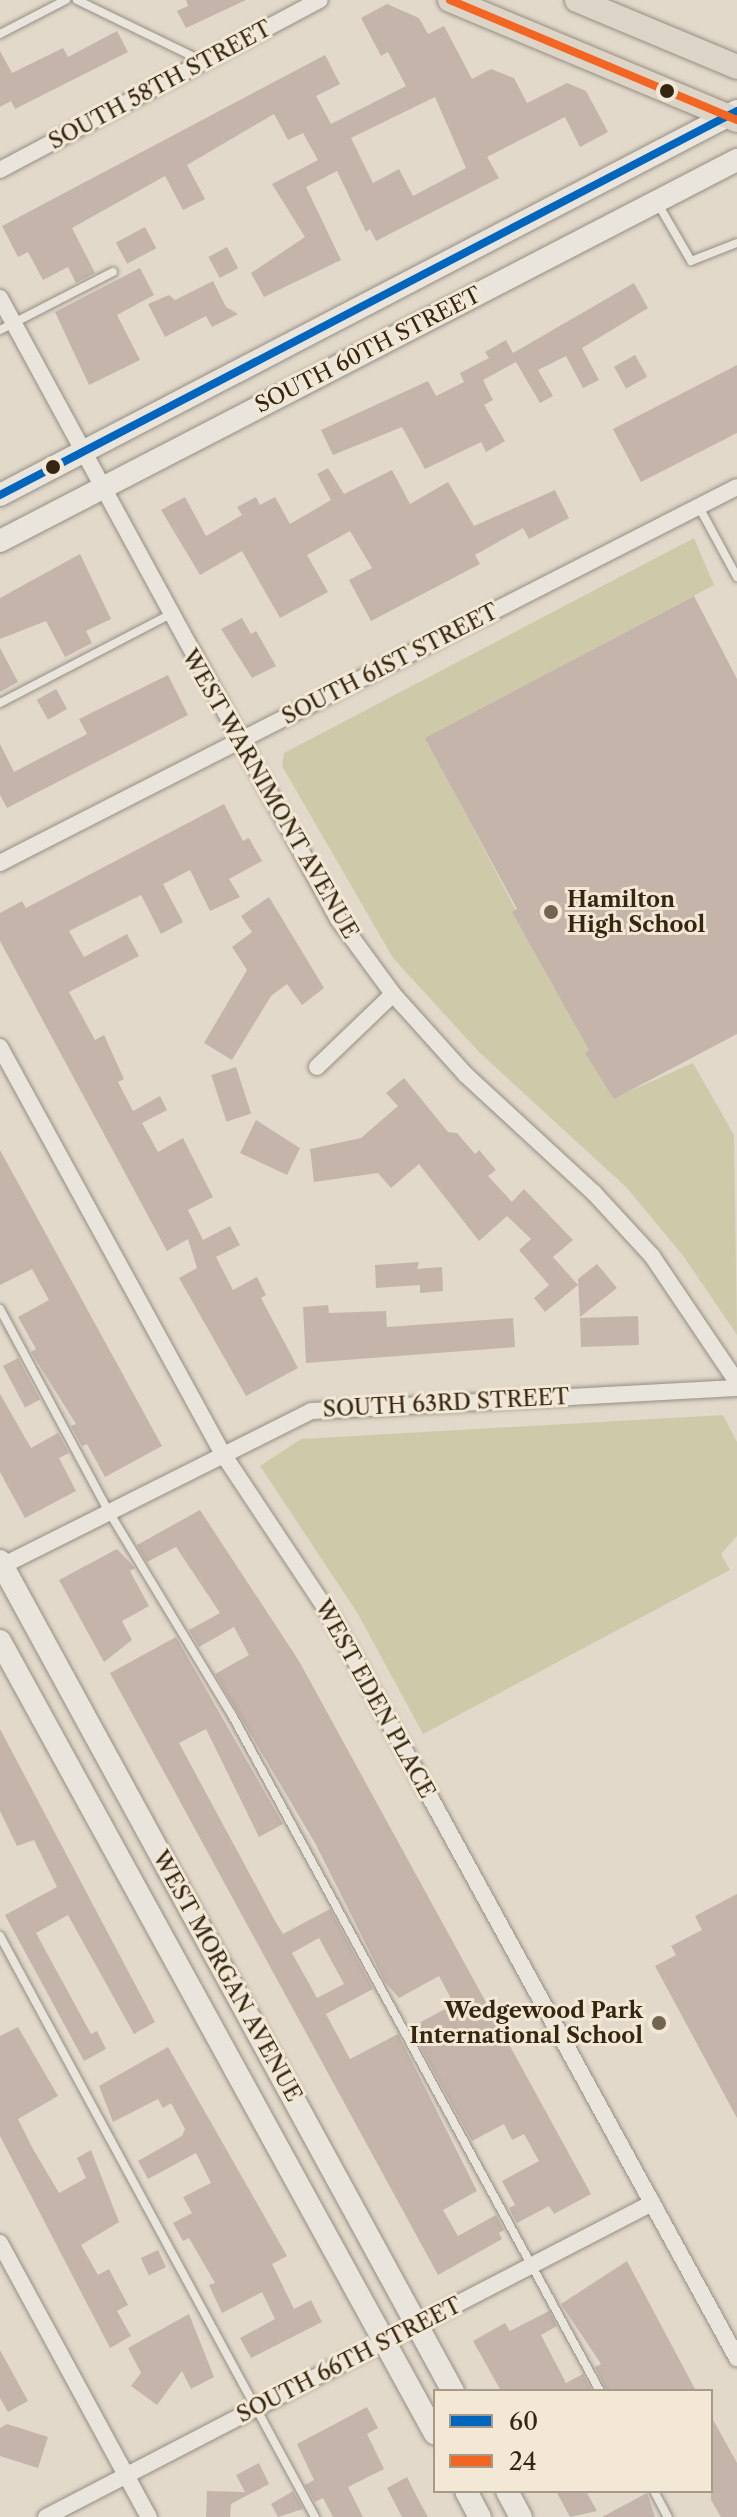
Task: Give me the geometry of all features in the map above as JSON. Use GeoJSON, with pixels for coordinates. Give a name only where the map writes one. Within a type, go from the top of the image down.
{"type":"FeatureCollection","features":[{"type":"Feature","properties":{"kind":"main road"},"geometry":{"type":"LineString","coordinates":[[450,0],[734,116]]}},
{"type":"Feature","properties":{"kind":"main road"},"geometry":{"type":"LineString","coordinates":[[577,0],[737,67]]}},
{"type":"Feature","properties":{"kind":"street","name":"SOUTH 58TH STREET"},"geometry":{"type":"LineString","coordinates":[[0,170],[320,0]]}},
{"type":"Feature","properties":{"kind":"street","name":"SOUTH 60TH STREET"},"geometry":{"type":"LineString","coordinates":[[0,495],[734,116]]}},
{"type":"Feature","properties":{"kind":"street","name":"SOUTH 60TH STREET"},"geometry":{"type":"LineString","coordinates":[[0,541],[737,160]]}},
{"type":"Feature","properties":{"kind":"street","name":"WEST WARNIMONT AVENUE"},"geometry":{"type":"LineString","coordinates":[[0,298],[7,327],[83,453],[238,742],[338,919],[393,994],[466,1075],[594,1193],[652,1256],[737,1385]]}},
{"type":"Feature","properties":{"kind":"street","name":"SOUTH 61ST STREET"},"geometry":{"type":"LineString","coordinates":[[0,863],[737,487]]}},
{"type":"Feature","properties":{"kind":"street"},"geometry":{"type":"LineString","coordinates":[[317,1067],[393,994]]}},
{"type":"Feature","properties":{"kind":"street","name":"WEST EDEN PLACE"},"geometry":{"type":"LineString","coordinates":[[0,1047],[223,1454],[332,1618],[737,2358]]}},
{"type":"Feature","properties":{"kind":"street","name":"SOUTH 63RD STREET"},"geometry":{"type":"LineString","coordinates":[[1,1565],[311,1411],[737,1385]]}},
{"type":"Feature","properties":{"kind":"street","name":"WEST MORGAN AVENUE"},"geometry":{"type":"LineString","coordinates":[[1,1565],[452,2389]]}},
{"type":"Feature","properties":{"kind":"street","name":"WEST MORGAN AVENUE"},"geometry":{"type":"LineString","coordinates":[[0,1641],[433,2430]]}},
{"type":"Feature","properties":{"kind":"street"},"geometry":{"type":"LineString","coordinates":[[178,1966],[211,1948]]}},
{"type":"Feature","properties":{"kind":"street","name":"SOUTH 66TH STREET"},"geometry":{"type":"LineString","coordinates":[[46,2517],[652,2203]]}},
{"type":"Feature","properties":{"kind":"street"},"geometry":{"type":"LineString","coordinates":[[0,2243],[149,2517]]}},
{"type":"Feature","properties":{"kind":"street"},"geometry":{"type":"LineString","coordinates":[[467,2493],[480,2517]]}},
{"type":"Feature","properties":{"kind":"street"},"geometry":{"type":"LineString","coordinates":[[508,2493],[521,2517]]}},
{"type":"Feature","properties":{"kind":"lane"},"geometry":{"type":"LineString","coordinates":[[0,34],[66,0]]}},
{"type":"Feature","properties":{"kind":"lane"},"geometry":{"type":"LineString","coordinates":[[77,0],[203,62]]}},
{"type":"Feature","properties":{"kind":"lane"},"geometry":{"type":"LineString","coordinates":[[657,202],[691,261],[737,243]]}},
{"type":"Feature","properties":{"kind":"lane"},"geometry":{"type":"LineString","coordinates":[[7,327],[113,272]]}},
{"type":"Feature","properties":{"kind":"lane"},"geometry":{"type":"LineString","coordinates":[[699,506],[737,577]]}},
{"type":"Feature","properties":{"kind":"lane"},"geometry":{"type":"LineString","coordinates":[[0,703],[169,615]]}},
{"type":"Feature","properties":{"kind":"lane"},"geometry":{"type":"LineString","coordinates":[[0,1309],[109,1512],[232,1715],[599,2389]]}},
{"type":"Feature","properties":{"kind":"lane"},"geometry":{"type":"LineString","coordinates":[[0,1936],[315,2517]]}},
{"type":"Feature","properties":{"kind":"lane"},"geometry":{"type":"LineString","coordinates":[[655,2493],[668,2517]]}},
{"type":"Feature","properties":{"kind":"shaded area"},"geometry":{"type":"Polygon","coordinates":[[[694,538],[714,585],[426,738],[614,1098],[693,1063],[734,1135],[737,1335],[684,1257],[627,1188],[479,1052],[393,958],[282,766],[284,753],[694,538]]]}},
{"type":"Feature","properties":{"kind":"shaded area"},"geometry":{"type":"Polygon","coordinates":[[[723,1415],[737,1442],[737,1536],[721,1554],[730,1570],[423,1734],[358,1614],[260,1466],[301,1439],[723,1415]]]}},
{"type":"Feature","properties":{"kind":"building"},"geometry":{"type":"Polygon","coordinates":[[[186,0],[246,0],[186,28],[177,11],[188,6],[186,0]]]}},
{"type":"Feature","properties":{"kind":"building"},"geometry":{"type":"Polygon","coordinates":[[[387,4],[419,18],[428,34],[444,26],[472,79],[491,69],[514,78],[527,103],[567,83],[586,91],[608,132],[580,147],[565,117],[487,157],[499,178],[376,241],[370,229],[366,232],[337,171],[306,187],[341,260],[264,297],[251,273],[305,237],[272,184],[318,160],[303,133],[288,140],[274,114],[187,165],[205,199],[183,210],[165,176],[72,228],[95,273],[76,283],[68,267],[43,280],[28,252],[18,257],[2,226],[325,55],[340,84],[316,96],[331,124],[406,86],[388,52],[381,56],[361,18],[387,4]],[[435,97],[351,138],[373,183],[399,169],[413,196],[466,168],[435,97]]]}},
{"type":"Feature","properties":{"kind":"building"},"geometry":{"type":"Polygon","coordinates":[[[117,31],[128,52],[15,109],[11,101],[0,107],[0,51],[12,73],[63,48],[68,57],[117,31]]]}},
{"type":"Feature","properties":{"kind":"building"},"geometry":{"type":"Polygon","coordinates":[[[145,227],[156,248],[127,264],[116,242],[145,227]]]}},
{"type":"Feature","properties":{"kind":"building"},"geometry":{"type":"Polygon","coordinates":[[[227,247],[238,268],[220,278],[208,257],[227,247]]]}},
{"type":"Feature","properties":{"kind":"building"},"geometry":{"type":"Polygon","coordinates":[[[140,268],[154,295],[117,315],[140,360],[89,385],[55,312],[140,268]]]}},
{"type":"Feature","properties":{"kind":"building"},"geometry":{"type":"Polygon","coordinates":[[[213,281],[226,307],[238,314],[212,327],[206,316],[165,337],[148,304],[169,295],[175,300],[213,281]]]}},
{"type":"Feature","properties":{"kind":"building"},"geometry":{"type":"Polygon","coordinates":[[[634,283],[648,308],[582,348],[599,380],[583,388],[566,356],[538,370],[553,396],[540,403],[516,362],[483,380],[493,400],[484,405],[505,441],[486,452],[481,442],[425,469],[402,427],[333,455],[321,430],[428,381],[436,396],[464,382],[460,373],[489,358],[485,352],[506,340],[513,353],[634,283]]]}},
{"type":"Feature","properties":{"kind":"building"},"geometry":{"type":"Polygon","coordinates":[[[635,355],[647,377],[626,389],[614,367],[635,355]]]}},
{"type":"Feature","properties":{"kind":"building"},"geometry":{"type":"Polygon","coordinates":[[[737,365],[737,433],[641,482],[613,429],[737,365]]]}},
{"type":"Feature","properties":{"kind":"building"},"geometry":{"type":"Polygon","coordinates":[[[328,468],[344,494],[392,470],[410,504],[448,482],[474,526],[555,490],[569,518],[529,539],[523,528],[475,555],[480,564],[371,621],[349,580],[372,568],[350,531],[307,555],[328,592],[280,618],[242,551],[200,575],[161,510],[185,497],[206,536],[242,515],[237,507],[256,497],[260,505],[275,497],[290,524],[331,500],[317,474],[328,468]]]}},
{"type":"Feature","properties":{"kind":"building"},"geometry":{"type":"Polygon","coordinates":[[[80,554],[111,619],[86,631],[92,643],[65,657],[46,621],[0,639],[0,598],[80,554]]]}},
{"type":"Feature","properties":{"kind":"building"},"geometry":{"type":"Polygon","coordinates":[[[694,596],[737,679],[737,1034],[614,1099],[585,1053],[589,1050],[512,912],[517,909],[425,738],[694,596]]]}},
{"type":"Feature","properties":{"kind":"building"},"geometry":{"type":"Polygon","coordinates":[[[242,618],[251,634],[256,631],[276,666],[252,678],[221,629],[242,618]]]}},
{"type":"Feature","properties":{"kind":"building"},"geometry":{"type":"Polygon","coordinates":[[[0,648],[18,682],[0,692],[0,648]]]}},
{"type":"Feature","properties":{"kind":"building"},"geometry":{"type":"Polygon","coordinates":[[[168,675],[188,715],[7,808],[0,795],[0,744],[14,772],[87,734],[79,719],[168,675]]]}},
{"type":"Feature","properties":{"kind":"building"},"geometry":{"type":"Polygon","coordinates":[[[56,689],[67,709],[48,720],[37,700],[56,689]]]}},
{"type":"Feature","properties":{"kind":"building"},"geometry":{"type":"Polygon","coordinates":[[[224,804],[243,841],[249,838],[262,861],[229,879],[240,897],[210,911],[190,870],[163,884],[183,922],[161,934],[141,895],[69,931],[84,957],[127,934],[139,956],[69,992],[95,1040],[104,1035],[124,1079],[118,1082],[133,1111],[160,1096],[167,1110],[142,1123],[158,1152],[183,1138],[213,1197],[188,1210],[203,1240],[230,1226],[240,1245],[216,1257],[233,1290],[257,1277],[266,1295],[261,1298],[298,1368],[246,1396],[179,1278],[197,1268],[188,1239],[167,1251],[0,941],[0,913],[22,901],[26,908],[224,804]]]}},
{"type":"Feature","properties":{"kind":"building"},"geometry":{"type":"Polygon","coordinates":[[[269,897],[324,988],[302,1005],[287,984],[271,996],[232,1060],[204,1043],[247,970],[232,947],[252,932],[241,916],[269,897]]]}},
{"type":"Feature","properties":{"kind":"building"},"geometry":{"type":"Polygon","coordinates":[[[236,1067],[251,1114],[226,1122],[211,1075],[236,1067]]]}},
{"type":"Feature","properties":{"kind":"building"},"geometry":{"type":"Polygon","coordinates":[[[404,1078],[448,1132],[457,1133],[475,1154],[479,1150],[496,1170],[488,1176],[512,1202],[524,1189],[573,1240],[553,1257],[578,1285],[545,1312],[534,1298],[549,1285],[519,1250],[531,1239],[507,1216],[479,1241],[419,1164],[391,1188],[378,1173],[314,1182],[310,1149],[361,1138],[398,1106],[386,1093],[404,1078]]]}},
{"type":"Feature","properties":{"kind":"building"},"geometry":{"type":"Polygon","coordinates":[[[256,1120],[300,1148],[287,1175],[240,1153],[256,1120]]]}},
{"type":"Feature","properties":{"kind":"building"},"geometry":{"type":"Polygon","coordinates":[[[0,1150],[162,1446],[105,1477],[87,1444],[82,1446],[71,1426],[76,1424],[31,1352],[36,1349],[18,1317],[49,1300],[32,1269],[0,1285],[0,1150]]]}},
{"type":"Feature","properties":{"kind":"building"},"geometry":{"type":"Polygon","coordinates":[[[419,1262],[417,1269],[442,1267],[443,1291],[420,1293],[420,1285],[376,1288],[375,1265],[419,1262]]]}},
{"type":"Feature","properties":{"kind":"building"},"geometry":{"type":"Polygon","coordinates":[[[597,1264],[617,1288],[580,1317],[578,1279],[597,1264]]]}},
{"type":"Feature","properties":{"kind":"building"},"geometry":{"type":"Polygon","coordinates":[[[328,1305],[329,1313],[386,1311],[387,1327],[513,1318],[515,1347],[306,1363],[303,1307],[328,1305]]]}},
{"type":"Feature","properties":{"kind":"building"},"geometry":{"type":"Polygon","coordinates":[[[638,1316],[639,1345],[581,1347],[580,1318],[638,1316]]]}},
{"type":"Feature","properties":{"kind":"building"},"geometry":{"type":"Polygon","coordinates":[[[18,1358],[40,1399],[25,1407],[3,1366],[18,1358]]]}},
{"type":"Feature","properties":{"kind":"building"},"geometry":{"type":"Polygon","coordinates":[[[0,1394],[31,1448],[58,1433],[69,1453],[59,1458],[76,1491],[25,1518],[0,1472],[0,1394]]]}},
{"type":"Feature","properties":{"kind":"building"},"geometry":{"type":"Polygon","coordinates":[[[200,1510],[299,1661],[591,2194],[554,2214],[549,2206],[517,2223],[509,2208],[515,2205],[502,2181],[539,2161],[524,2134],[512,2140],[504,2124],[472,2141],[410,2028],[454,2004],[439,1976],[399,1998],[385,1982],[315,1843],[215,1674],[249,1655],[234,1627],[199,1647],[189,1630],[220,1613],[176,1547],[147,1562],[137,1545],[200,1510]]]}},
{"type":"Feature","properties":{"kind":"building"},"geometry":{"type":"Polygon","coordinates":[[[117,1549],[135,1568],[130,1571],[149,1606],[122,1621],[132,1640],[104,1662],[59,1580],[117,1549]]]}},
{"type":"Feature","properties":{"kind":"building"},"geometry":{"type":"Polygon","coordinates":[[[176,1637],[283,1824],[259,1837],[206,1729],[179,1743],[275,1921],[283,1934],[330,1909],[373,1989],[326,2014],[350,2059],[398,2034],[477,2191],[443,2210],[458,2236],[496,2215],[504,2230],[499,2233],[502,2239],[438,2275],[110,1673],[176,1637]],[[319,1938],[292,1953],[317,1998],[344,1984],[319,1938]]]}},
{"type":"Feature","properties":{"kind":"building"},"geometry":{"type":"Polygon","coordinates":[[[0,1729],[155,2022],[134,2034],[68,1915],[36,1933],[91,2034],[97,2031],[106,2049],[84,2061],[5,1915],[57,1887],[34,1840],[17,1846],[0,1811],[0,1729]]]}},
{"type":"Feature","properties":{"kind":"building"},"geometry":{"type":"Polygon","coordinates":[[[737,1894],[737,2118],[655,1966],[676,1955],[671,1946],[702,1930],[695,1916],[737,1894]]]}},
{"type":"Feature","properties":{"kind":"building"},"geometry":{"type":"Polygon","coordinates":[[[18,2027],[58,2096],[18,2119],[33,2149],[59,2193],[86,2178],[77,2158],[91,2150],[119,2222],[81,2245],[98,2275],[109,2269],[128,2305],[117,2311],[131,2336],[110,2348],[0,2136],[0,2036],[18,2027]]]}},
{"type":"Feature","properties":{"kind":"building"},"geometry":{"type":"Polygon","coordinates":[[[168,2047],[287,2256],[272,2264],[294,2309],[311,2300],[322,2322],[251,2358],[240,2338],[275,2319],[262,2292],[222,2313],[209,2285],[215,2283],[189,2238],[183,2241],[173,2223],[192,2213],[183,2197],[211,2183],[196,2153],[148,2179],[138,2161],[182,2136],[185,2129],[171,2103],[163,2108],[158,2099],[113,2122],[99,2086],[168,2047]]]}},
{"type":"Feature","properties":{"kind":"building"},"geometry":{"type":"Polygon","coordinates":[[[158,2250],[166,2267],[149,2275],[141,2258],[158,2250]]]}},
{"type":"Feature","properties":{"kind":"building"},"geometry":{"type":"Polygon","coordinates":[[[627,2261],[695,2389],[606,2389],[595,2367],[601,2364],[561,2304],[627,2261]]]}},
{"type":"Feature","properties":{"kind":"building"},"geometry":{"type":"Polygon","coordinates":[[[549,2311],[557,2326],[541,2335],[566,2383],[583,2374],[591,2389],[500,2389],[473,2341],[505,2323],[510,2331],[549,2311]]]}},
{"type":"Feature","properties":{"kind":"building"},"geometry":{"type":"Polygon","coordinates":[[[189,2314],[214,2377],[191,2389],[182,2371],[157,2405],[131,2386],[141,2373],[128,2348],[189,2314]]]}},
{"type":"Feature","properties":{"kind":"building"},"geometry":{"type":"Polygon","coordinates":[[[0,2350],[28,2401],[8,2412],[0,2398],[0,2350]]]}},
{"type":"Feature","properties":{"kind":"building"},"geometry":{"type":"Polygon","coordinates":[[[367,2407],[378,2428],[367,2434],[384,2469],[348,2487],[363,2517],[333,2517],[323,2498],[315,2502],[305,2485],[314,2480],[297,2444],[367,2407]]]}},
{"type":"Feature","properties":{"kind":"building"},"geometry":{"type":"Polygon","coordinates":[[[713,2420],[737,2463],[737,2517],[721,2517],[711,2500],[713,2420]]]}},
{"type":"Feature","properties":{"kind":"building"},"geometry":{"type":"Polygon","coordinates":[[[7,2424],[48,2437],[38,2468],[0,2456],[0,2428],[7,2424]]]}},
{"type":"Feature","properties":{"kind":"building"},"geometry":{"type":"Polygon","coordinates":[[[259,2463],[269,2484],[231,2504],[230,2517],[206,2517],[207,2491],[245,2492],[236,2475],[259,2463]]]}},
{"type":"Feature","properties":{"kind":"building"},"geometry":{"type":"Polygon","coordinates":[[[407,2477],[428,2517],[402,2517],[387,2488],[407,2477]]]}},
{"type":"Feature","properties":{"kind":"building"},"geometry":{"type":"Polygon","coordinates":[[[293,2491],[303,2509],[278,2517],[271,2504],[293,2491]]]}},
{"type":"Feature","properties":{"kind":"building"},"geometry":{"type":"Polygon","coordinates":[[[557,2493],[587,2493],[597,2511],[570,2517],[557,2493]]]}},
{"type":"Feature","properties":{"kind":"building"},"geometry":{"type":"Polygon","coordinates":[[[647,2493],[655,2517],[602,2517],[647,2493]]]}},
{"type":"Feature","properties":{"kind":"transit line","name":"24"},"geometry":{"type":"LineString","coordinates":[[450,0],[737,120]]}},
{"type":"Feature","properties":{"kind":"transit line","name":"60"},"geometry":{"type":"LineString","coordinates":[[0,495],[737,111]]}},
{"type":"Feature","properties":{"kind":"place","name":"Hamilton High School"},"geometry":{"type":"Point","coordinates":[551,912]}},
{"type":"Feature","properties":{"kind":"place","name":"Wedgewood Park International School"},"geometry":{"type":"Point","coordinates":[659,2023]}}]}
